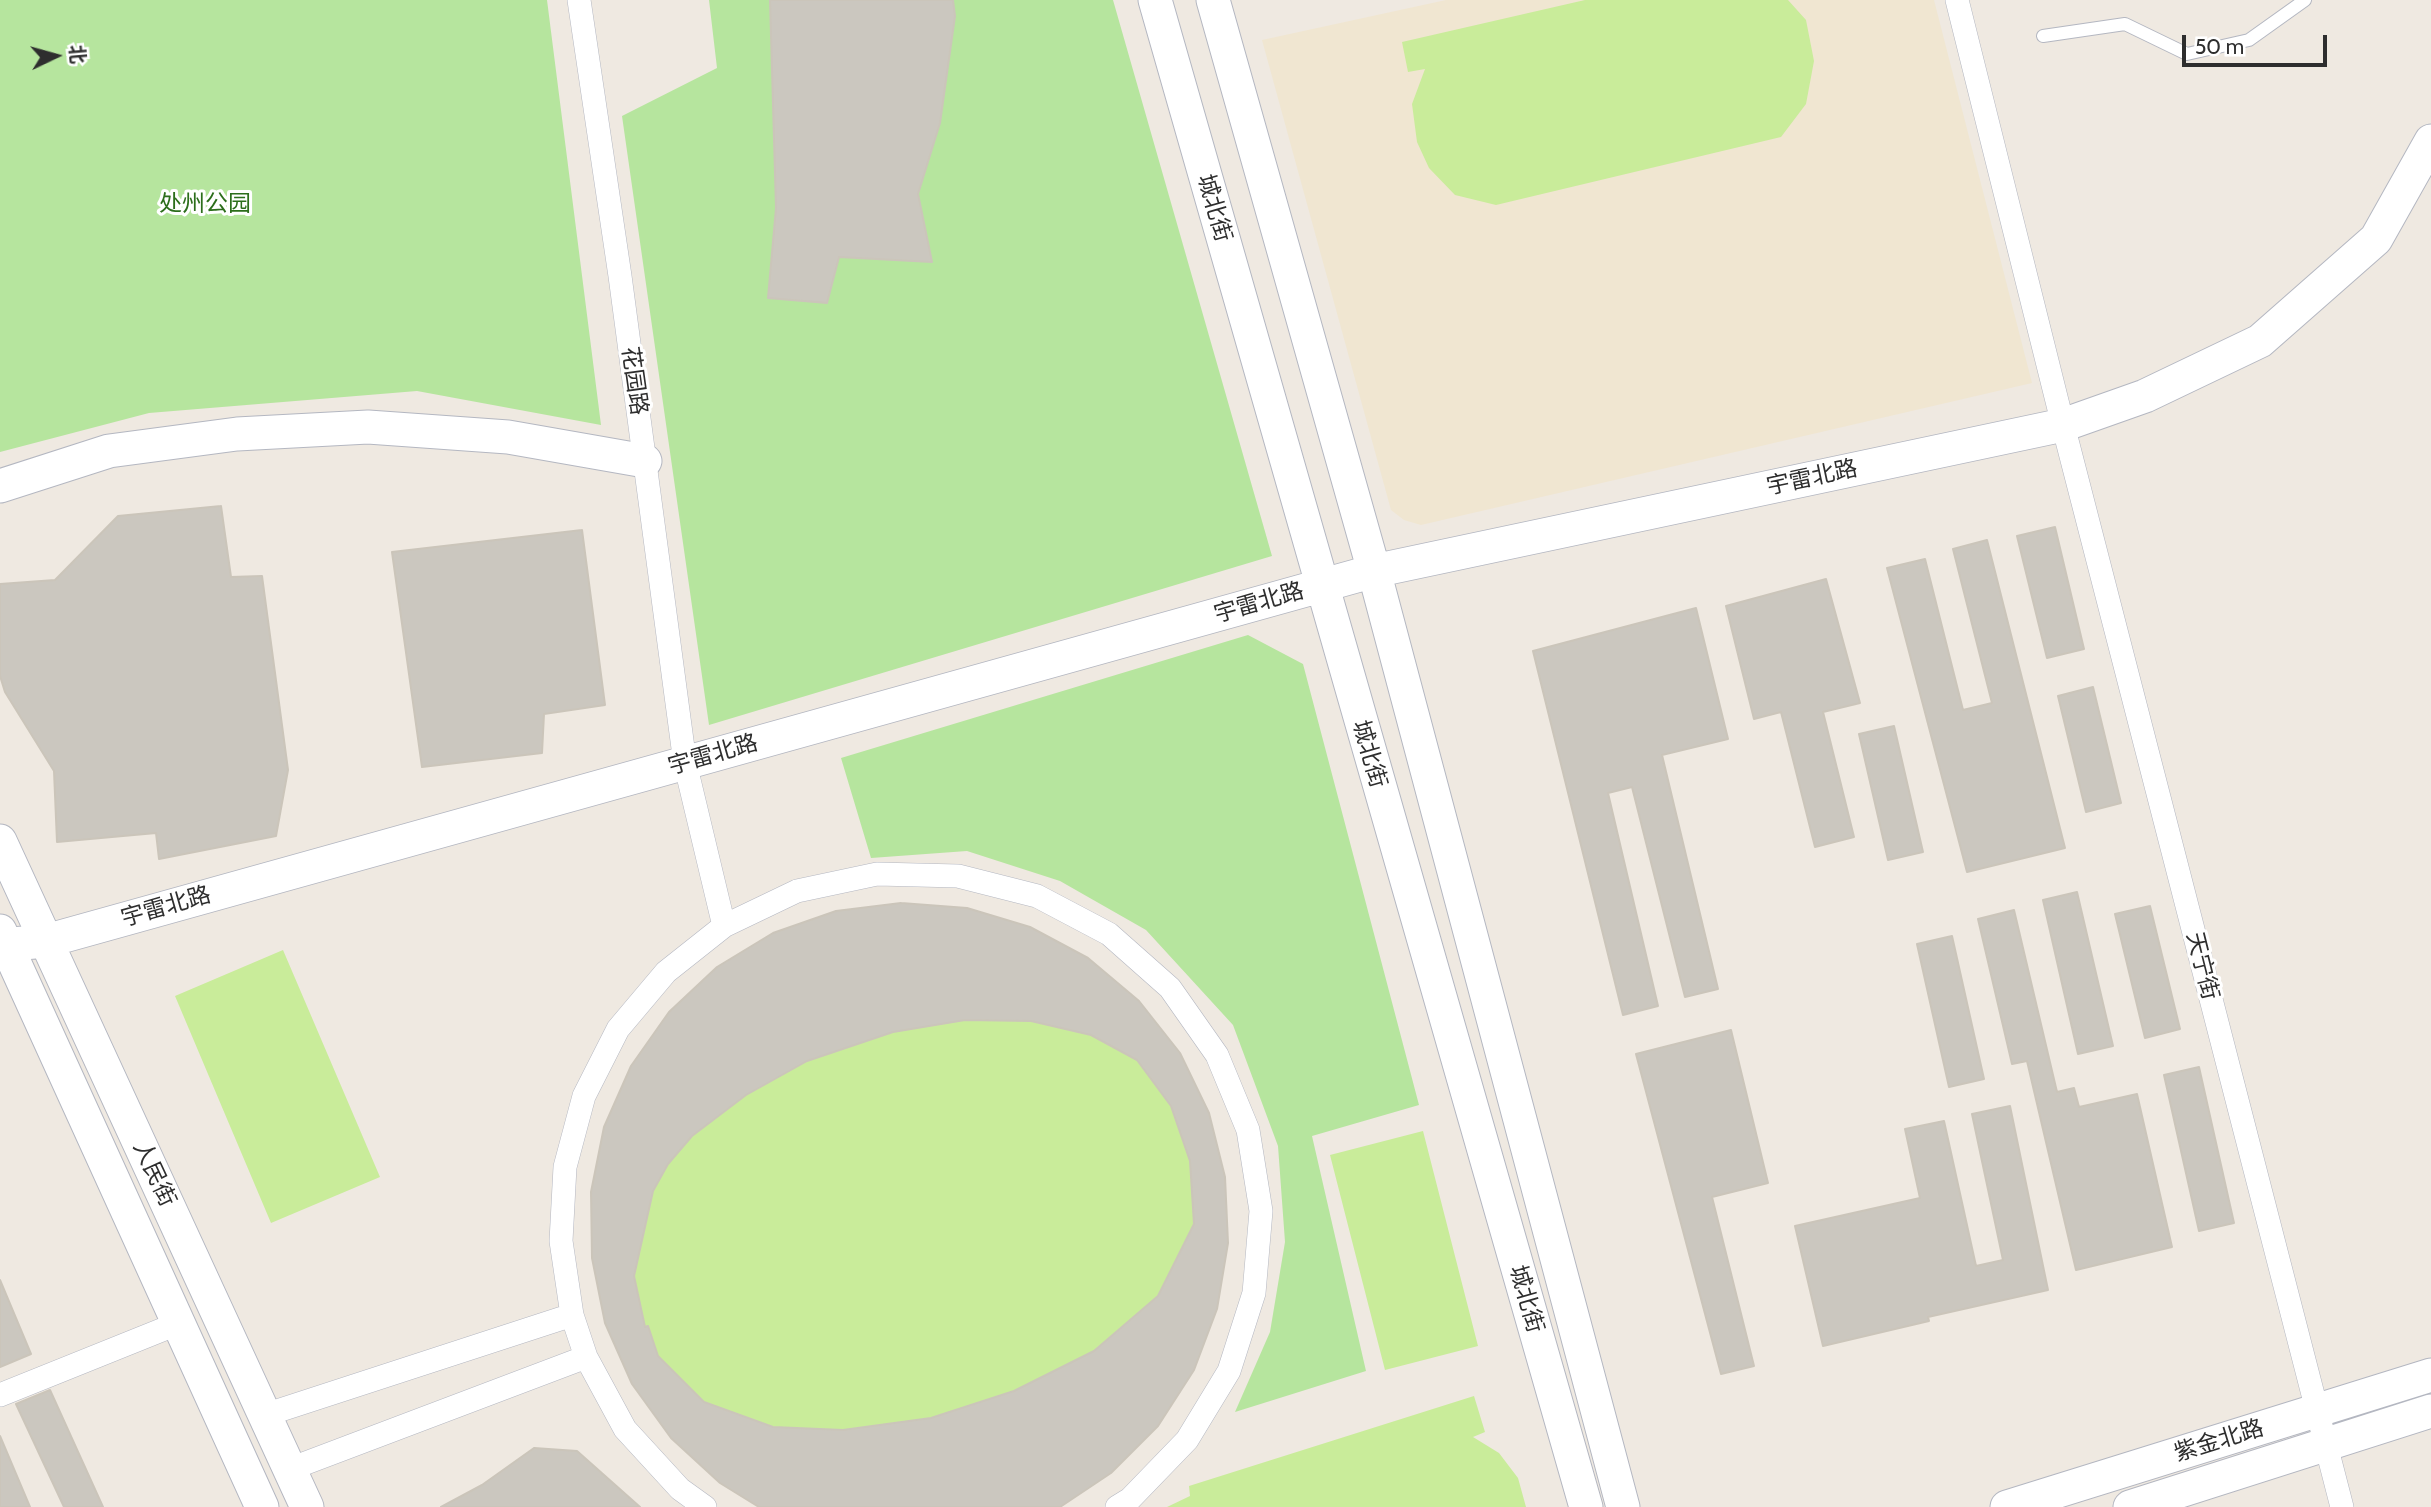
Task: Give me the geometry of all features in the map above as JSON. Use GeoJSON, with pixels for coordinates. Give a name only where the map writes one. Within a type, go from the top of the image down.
{"type":"FeatureCollection","features":[{"type":"Feature","properties":{"kind":"main road","name":"城北街"},"geometry":{"type":"LineString","coordinates":[[1155,0],[1586,1507]]}},
{"type":"Feature","properties":{"kind":"main road","name":"城北街"},"geometry":{"type":"LineString","coordinates":[[1213,0],[1374,571],[1623,1507]]}},
{"type":"Feature","properties":{"kind":"main road","name":"宇雷北路"},"geometry":{"type":"LineString","coordinates":[[2,940],[46,941],[1374,571],[2063,425],[2146,396],[2260,341],[2375,239],[2431,141]]}},
{"type":"Feature","properties":{"kind":"main road"},"geometry":{"type":"LineString","coordinates":[[0,486],[109,451],[237,435],[368,427],[508,438],[645,460]]}},
{"type":"Feature","properties":{"kind":"main road","name":"人民街"},"geometry":{"type":"LineString","coordinates":[[0,841],[307,1507]]}},
{"type":"Feature","properties":{"kind":"main road","name":"人民街"},"geometry":{"type":"LineString","coordinates":[[2,940],[262,1507]]}},
{"type":"Feature","properties":{"kind":"main road","name":"紫金北路"},"geometry":{"type":"LineString","coordinates":[[2007,1507],[2431,1375]]}},
{"type":"Feature","properties":{"kind":"main road","name":"紫金北路"},"geometry":{"type":"LineString","coordinates":[[2130,1507],[2431,1411]]}},
{"type":"Feature","properties":{"kind":"street","name":"花园路"},"geometry":{"type":"LineString","coordinates":[[579,0],[685,762],[724,926]]}},
{"type":"Feature","properties":{"kind":"street","name":"天宁街"},"geometry":{"type":"LineString","coordinates":[[1957,0],[2063,425],[2342,1507]]}},
{"type":"Feature","properties":{"kind":"street"},"geometry":{"type":"LineString","coordinates":[[705,1507],[680,1489],[625,1429],[586,1357],[572,1315],[561,1241],[565,1167],[584,1096],[626,1020],[666,972],[724,926],[797,891],[877,874],[958,876],[984,882],[1037,896],[1109,934],[1170,988],[1217,1055],[1248,1130],[1261,1211],[1254,1293],[1229,1371],[1187,1440],[1130,1499],[1117,1507]]}},
{"type":"Feature","properties":{"kind":"street"},"geometry":{"type":"LineString","coordinates":[[265,1415],[572,1315]]}},
{"type":"Feature","properties":{"kind":"street"},"geometry":{"type":"LineString","coordinates":[[0,1395],[179,1323]]}},
{"type":"Feature","properties":{"kind":"street"},"geometry":{"type":"LineString","coordinates":[[290,1469],[586,1357]]}},
{"type":"Feature","properties":{"kind":"lane"},"geometry":{"type":"LineString","coordinates":[[2043,36],[2125,24],[2187,54],[2249,40],[2305,0]]}},
{"type":"Feature","properties":{"kind":"shaded area"},"geometry":{"type":"Polygon","coordinates":[[[1446,0],[1934,0],[2032,383],[1421,525],[1404,520],[1391,510],[1262,40],[1446,0]]]}},
{"type":"Feature","properties":{"kind":"green space","name":"处州公园"},"geometry":{"type":"Polygon","coordinates":[[[0,0],[547,0],[601,425],[417,391],[149,413],[0,452],[0,0]]]}},
{"type":"Feature","properties":{"kind":"green space"},"geometry":{"type":"Polygon","coordinates":[[[709,0],[1113,0],[1272,556],[709,725],[622,116],[717,68],[709,0]]]}},
{"type":"Feature","properties":{"kind":"green space"},"geometry":{"type":"Polygon","coordinates":[[[1585,0],[1788,0],[1806,20],[1814,61],[1806,104],[1781,137],[1496,205],[1455,195],[1429,168],[1417,142],[1412,104],[1425,69],[1408,72],[1402,42],[1585,0]]]}},
{"type":"Feature","properties":{"kind":"green space"},"geometry":{"type":"Polygon","coordinates":[[[1248,635],[1303,664],[1419,1105],[1312,1136],[1366,1371],[1235,1412],[1270,1332],[1285,1242],[1278,1146],[1233,1025],[1146,930],[1060,881],[967,851],[871,858],[841,758],[1248,635]]]}},
{"type":"Feature","properties":{"kind":"green space"},"geometry":{"type":"Polygon","coordinates":[[[901,903],[967,908],[1030,927],[1088,958],[1139,1001],[1180,1053],[1209,1113],[1225,1177],[1228,1243],[1217,1309],[1194,1370],[1158,1426],[1111,1473],[1060,1507],[759,1507],[720,1483],[605,1323],[592,1258],[591,1192],[604,1127],[631,1066],[669,1012],[717,967],[836,911],[901,903]]]}},
{"type":"Feature","properties":{"kind":"green space"},"geometry":{"type":"Polygon","coordinates":[[[283,950],[380,1177],[271,1223],[175,996],[283,950]]]}},
{"type":"Feature","properties":{"kind":"green space"},"geometry":{"type":"Polygon","coordinates":[[[1423,1131],[1478,1346],[1385,1370],[1330,1155],[1423,1131]]]}},
{"type":"Feature","properties":{"kind":"green space"},"geometry":{"type":"Polygon","coordinates":[[[1474,1396],[1485,1432],[1473,1437],[1499,1453],[1518,1478],[1526,1507],[1167,1507],[1190,1496],[1189,1486],[1474,1396]]]}},
{"type":"Feature","properties":{"kind":"building"},"geometry":{"type":"Polygon","coordinates":[[[770,0],[953,0],[955,16],[940,123],[918,194],[932,262],[839,257],[827,303],[768,298],[776,208],[770,0]]]}},
{"type":"Feature","properties":{"kind":"building"},"geometry":{"type":"Polygon","coordinates":[[[221,506],[231,577],[262,576],[288,770],[276,836],[159,859],[156,833],[57,842],[54,771],[5,692],[0,676],[0,584],[55,580],[118,516],[221,506]]]}},
{"type":"Feature","properties":{"kind":"building"},"geometry":{"type":"Polygon","coordinates":[[[2055,527],[2084,649],[2047,658],[2017,536],[2055,527]]]}},
{"type":"Feature","properties":{"kind":"building"},"geometry":{"type":"Polygon","coordinates":[[[582,530],[605,705],[544,714],[542,753],[422,767],[392,552],[582,530]]]}},
{"type":"Feature","properties":{"kind":"building"},"geometry":{"type":"Polygon","coordinates":[[[1987,540],[2065,848],[1967,872],[1887,568],[1925,559],[1963,710],[1992,703],[1953,549],[1987,540]]]}},
{"type":"Feature","properties":{"kind":"building"},"geometry":{"type":"Polygon","coordinates":[[[1826,579],[1860,703],[1823,712],[1854,837],[1815,847],[1781,712],[1754,719],[1726,606],[1826,579]]]}},
{"type":"Feature","properties":{"kind":"building"},"geometry":{"type":"Polygon","coordinates":[[[1696,608],[1728,739],[1662,755],[1718,989],[1685,997],[1632,787],[1608,793],[1658,1006],[1623,1015],[1533,651],[1696,608]]]}},
{"type":"Feature","properties":{"kind":"building"},"geometry":{"type":"Polygon","coordinates":[[[2093,687],[2121,803],[2086,812],[2058,696],[2093,687]]]}},
{"type":"Feature","properties":{"kind":"building"},"geometry":{"type":"Polygon","coordinates":[[[1894,726],[1923,852],[1888,860],[1859,734],[1894,726]]]}},
{"type":"Feature","properties":{"kind":"building"},"geometry":{"type":"Polygon","coordinates":[[[2077,892],[2113,1046],[2078,1054],[2043,900],[2077,892]]]}},
{"type":"Feature","properties":{"kind":"building"},"geometry":{"type":"Polygon","coordinates":[[[901,903],[967,908],[1030,927],[1088,958],[1139,1001],[1180,1053],[1209,1113],[1225,1177],[1228,1243],[1217,1309],[1194,1370],[1158,1426],[1111,1473],[1060,1507],[759,1507],[720,1483],[671,1438],[632,1384],[605,1323],[592,1258],[591,1192],[604,1127],[631,1066],[669,1012],[717,967],[773,933],[836,911],[901,903]],[[965,1020],[893,1032],[807,1061],[746,1095],[692,1136],[668,1164],[653,1191],[634,1276],[645,1327],[648,1326],[658,1356],[704,1402],[773,1427],[843,1430],[931,1418],[1014,1391],[1094,1351],[1158,1296],[1194,1224],[1190,1161],[1171,1106],[1137,1060],[1091,1035],[1031,1021],[965,1020]]]}},
{"type":"Feature","properties":{"kind":"building"},"geometry":{"type":"Polygon","coordinates":[[[2150,906],[2180,1029],[2145,1038],[2115,914],[2150,906]]]}},
{"type":"Feature","properties":{"kind":"building"},"geometry":{"type":"Polygon","coordinates":[[[2014,910],[2057,1092],[2074,1088],[2079,1107],[2137,1094],[2172,1247],[2076,1270],[2027,1061],[2012,1064],[1978,919],[2014,910]]]}},
{"type":"Feature","properties":{"kind":"building"},"geometry":{"type":"Polygon","coordinates":[[[1952,936],[1984,1079],[1949,1087],[1917,944],[1952,936]]]}},
{"type":"Feature","properties":{"kind":"building"},"geometry":{"type":"Polygon","coordinates":[[[1731,1030],[1768,1183],[1712,1197],[1754,1366],[1721,1374],[1636,1054],[1731,1030]]]}},
{"type":"Feature","properties":{"kind":"building"},"geometry":{"type":"Polygon","coordinates":[[[2199,1067],[2234,1223],[2199,1231],[2164,1075],[2199,1067]]]}},
{"type":"Feature","properties":{"kind":"building"},"geometry":{"type":"Polygon","coordinates":[[[2010,1106],[2048,1290],[1928,1317],[1929,1321],[1823,1346],[1795,1226],[1920,1198],[1905,1129],[1944,1121],[1976,1266],[2003,1260],[1972,1114],[2010,1106]]]}},
{"type":"Feature","properties":{"kind":"building"},"geometry":{"type":"Polygon","coordinates":[[[0,1280],[31,1354],[0,1367],[0,1280]]]}},
{"type":"Feature","properties":{"kind":"building"},"geometry":{"type":"Polygon","coordinates":[[[50,1390],[103,1507],[64,1507],[16,1404],[50,1390]]]}},
{"type":"Feature","properties":{"kind":"building"},"geometry":{"type":"Polygon","coordinates":[[[0,1436],[30,1507],[0,1507],[0,1436]]]}},
{"type":"Feature","properties":{"kind":"building"},"geometry":{"type":"Polygon","coordinates":[[[534,1448],[577,1451],[640,1507],[441,1507],[482,1485],[534,1448]]]}}]}
